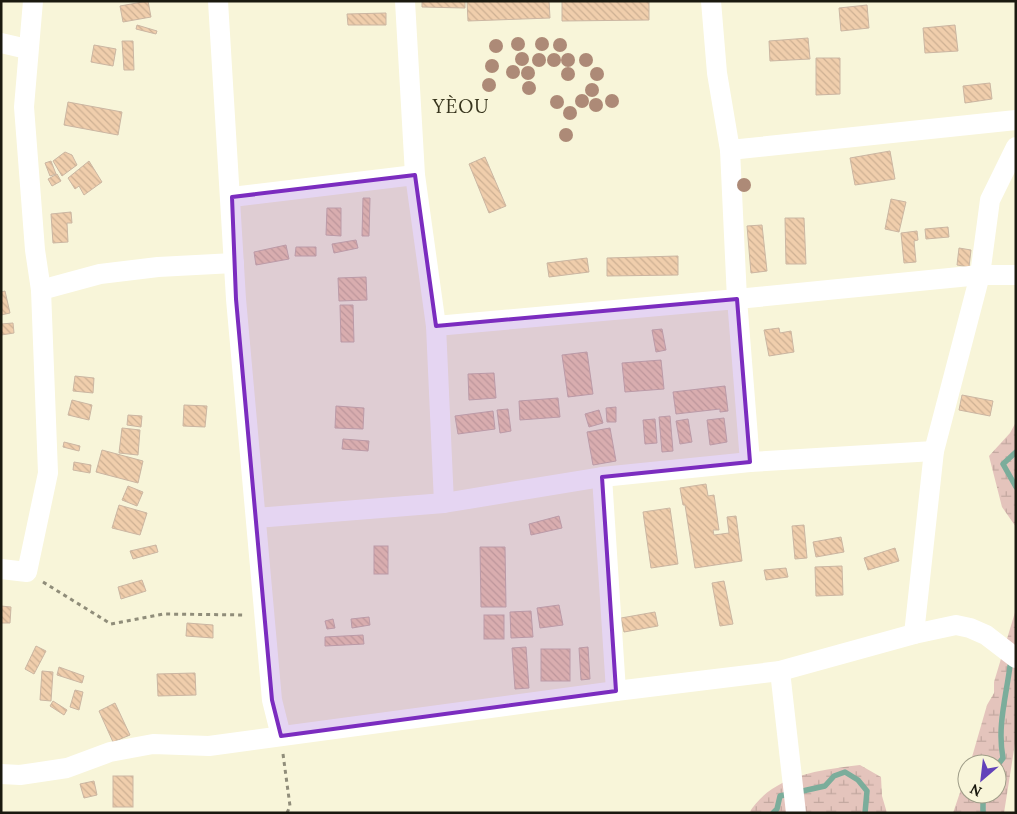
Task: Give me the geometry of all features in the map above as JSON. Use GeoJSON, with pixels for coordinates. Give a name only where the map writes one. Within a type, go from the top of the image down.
{"type":"FeatureCollection","features":[{"type":"Feature","properties":{"kind":"street"},"geometry":{"type":"LineString","coordinates":[[1,569],[27,572],[48,473],[41,290],[35,250],[24,107],[27,49],[33,1]]}},
{"type":"Feature","properties":{"kind":"street"},"geometry":{"type":"LineString","coordinates":[[218,1],[232,197],[234,263],[272,700],[281,736]]}},
{"type":"Feature","properties":{"kind":"street"},"geometry":{"type":"LineString","coordinates":[[405,1],[415,175],[436,326],[444,503]]}},
{"type":"Feature","properties":{"kind":"street"},"geometry":{"type":"LineString","coordinates":[[711,1],[717,73],[730,150],[737,299],[750,462]]}},
{"type":"Feature","properties":{"kind":"street"},"geometry":{"type":"LineString","coordinates":[[1,43],[27,49]]}},
{"type":"Feature","properties":{"kind":"street"},"geometry":{"type":"LineString","coordinates":[[730,150],[1016,120]]}},
{"type":"Feature","properties":{"kind":"street"},"geometry":{"type":"LineString","coordinates":[[914,634],[934,451],[980,274],[990,200],[1016,147]]}},
{"type":"Feature","properties":{"kind":"street"},"geometry":{"type":"LineString","coordinates":[[232,197],[415,175]]}},
{"type":"Feature","properties":{"kind":"street"},"geometry":{"type":"LineString","coordinates":[[41,290],[100,274],[158,267],[234,263]]}},
{"type":"Feature","properties":{"kind":"street"},"geometry":{"type":"LineString","coordinates":[[436,326],[737,299],[980,274],[1016,275]]}},
{"type":"Feature","properties":{"kind":"street"},"geometry":{"type":"LineString","coordinates":[[256,518],[444,503],[602,477],[750,462],[934,451]]}},
{"type":"Feature","properties":{"kind":"street"},"geometry":{"type":"LineString","coordinates":[[602,477],[616,691]]}},
{"type":"Feature","properties":{"kind":"street"},"geometry":{"type":"LineString","coordinates":[[1,774],[20,775],[67,768],[110,752],[153,744],[209,746],[616,691],[780,671],[914,634],[956,626],[970,628],[1009,652]]}},
{"type":"Feature","properties":{"kind":"street"},"geometry":{"type":"LineString","coordinates":[[780,671],[795,799]]}},
{"type":"Feature","properties":{"kind":"path"},"geometry":{"type":"LineString","coordinates":[[27,572],[111,624],[163,614],[265,616]]}},
{"type":"Feature","properties":{"kind":"path"},"geometry":{"type":"LineString","coordinates":[[281,736],[290,806],[287,813]]}},
{"type":"Feature","properties":{"kind":"highlighted area"},"geometry":{"type":"Polygon","coordinates":[[[415,175],[436,326],[737,299],[750,462],[602,477],[616,691],[281,736],[272,700],[236,299],[232,197],[415,175]]]}},
{"type":"Feature","properties":{"kind":"green space"},"geometry":{"type":"Polygon","coordinates":[[[1016,422],[1016,527],[1002,507],[989,456],[1010,433],[1016,422]]]}},
{"type":"Feature","properties":{"kind":"green space"},"geometry":{"type":"Polygon","coordinates":[[[1016,609],[1016,737],[1007,794],[1007,754],[973,754],[987,705],[994,693],[994,682],[1016,609]]]}},
{"type":"Feature","properties":{"kind":"green space"},"geometry":{"type":"Polygon","coordinates":[[[860,765],[881,777],[882,796],[887,813],[749,813],[770,790],[784,782],[813,772],[860,765]]]}},
{"type":"Feature","properties":{"kind":"green space"},"geometry":{"type":"Polygon","coordinates":[[[957,801],[957,804],[1005,804],[1004,813],[953,813],[957,801]]]}},
{"type":"Feature","properties":{"kind":"building"},"geometry":{"type":"Polygon","coordinates":[[[148,1],[151,17],[123,22],[120,6],[148,1]]]}},
{"type":"Feature","properties":{"kind":"building"},"geometry":{"type":"Polygon","coordinates":[[[422,1],[465,1],[465,8],[422,7],[422,1]]]}},
{"type":"Feature","properties":{"kind":"building"},"geometry":{"type":"Polygon","coordinates":[[[467,1],[549,1],[550,18],[468,21],[467,1]]]}},
{"type":"Feature","properties":{"kind":"building"},"geometry":{"type":"Polygon","coordinates":[[[562,1],[649,1],[649,20],[562,21],[562,1]]]}},
{"type":"Feature","properties":{"kind":"building"},"geometry":{"type":"Polygon","coordinates":[[[867,5],[869,28],[841,31],[839,8],[867,5]]]}},
{"type":"Feature","properties":{"kind":"building"},"geometry":{"type":"Polygon","coordinates":[[[386,13],[386,25],[348,25],[347,14],[386,13]]]}},
{"type":"Feature","properties":{"kind":"building"},"geometry":{"type":"Polygon","coordinates":[[[137,25],[157,31],[156,34],[136,29],[137,25]]]}},
{"type":"Feature","properties":{"kind":"building"},"geometry":{"type":"Polygon","coordinates":[[[955,25],[958,51],[925,53],[923,28],[955,25]]]}},
{"type":"Feature","properties":{"kind":"building"},"geometry":{"type":"Polygon","coordinates":[[[808,38],[810,59],[770,61],[769,41],[808,38]]]}},
{"type":"Feature","properties":{"kind":"building"},"geometry":{"type":"Polygon","coordinates":[[[122,41],[133,41],[134,70],[124,70],[122,41]]]}},
{"type":"Feature","properties":{"kind":"building"},"geometry":{"type":"Polygon","coordinates":[[[94,45],[116,49],[113,66],[91,62],[94,45]]]}},
{"type":"Feature","properties":{"kind":"building"},"geometry":{"type":"Polygon","coordinates":[[[816,58],[840,58],[840,94],[816,95],[816,58]]]}},
{"type":"Feature","properties":{"kind":"building"},"geometry":{"type":"Polygon","coordinates":[[[990,83],[992,99],[965,103],[963,86],[990,83]]]}},
{"type":"Feature","properties":{"kind":"building"},"geometry":{"type":"Polygon","coordinates":[[[68,102],[122,112],[118,135],[64,125],[68,102]]]}},
{"type":"Feature","properties":{"kind":"building"},"geometry":{"type":"Polygon","coordinates":[[[890,151],[895,179],[855,185],[850,158],[890,151]]]}},
{"type":"Feature","properties":{"kind":"building"},"geometry":{"type":"Polygon","coordinates":[[[65,152],[72,155],[77,165],[62,176],[53,161],[65,152]]]}},
{"type":"Feature","properties":{"kind":"building"},"geometry":{"type":"Polygon","coordinates":[[[485,157],[506,206],[489,213],[469,164],[485,157]]]}},
{"type":"Feature","properties":{"kind":"building"},"geometry":{"type":"Polygon","coordinates":[[[51,161],[56,174],[50,176],[45,163],[51,161]]]}},
{"type":"Feature","properties":{"kind":"building"},"geometry":{"type":"Polygon","coordinates":[[[89,161],[102,182],[84,195],[79,186],[75,189],[68,178],[89,161]]]}},
{"type":"Feature","properties":{"kind":"building"},"geometry":{"type":"Polygon","coordinates":[[[57,174],[61,181],[52,186],[48,179],[57,174]]]}},
{"type":"Feature","properties":{"kind":"building"},"geometry":{"type":"Polygon","coordinates":[[[363,198],[370,198],[369,236],[362,236],[363,198]]]}},
{"type":"Feature","properties":{"kind":"building"},"geometry":{"type":"Polygon","coordinates":[[[891,199],[906,202],[899,232],[885,229],[891,199]]]}},
{"type":"Feature","properties":{"kind":"building"},"geometry":{"type":"Polygon","coordinates":[[[327,208],[341,208],[341,236],[326,235],[327,208]]]}},
{"type":"Feature","properties":{"kind":"building"},"geometry":{"type":"Polygon","coordinates":[[[71,212],[72,223],[67,223],[68,242],[53,243],[51,214],[71,212]]]}},
{"type":"Feature","properties":{"kind":"building"},"geometry":{"type":"Polygon","coordinates":[[[785,218],[804,218],[806,264],[786,264],[785,218]]]}},
{"type":"Feature","properties":{"kind":"building"},"geometry":{"type":"Polygon","coordinates":[[[762,225],[767,271],[751,273],[747,226],[762,225]]]}},
{"type":"Feature","properties":{"kind":"building"},"geometry":{"type":"Polygon","coordinates":[[[948,227],[949,237],[926,239],[925,229],[948,227]]]}},
{"type":"Feature","properties":{"kind":"building"},"geometry":{"type":"Polygon","coordinates":[[[917,231],[918,240],[914,241],[916,262],[904,263],[901,233],[917,231]]]}},
{"type":"Feature","properties":{"kind":"building"},"geometry":{"type":"Polygon","coordinates":[[[356,240],[358,248],[334,253],[332,244],[356,240]]]}},
{"type":"Feature","properties":{"kind":"building"},"geometry":{"type":"Polygon","coordinates":[[[286,245],[289,259],[256,265],[254,252],[286,245]]]}},
{"type":"Feature","properties":{"kind":"building"},"geometry":{"type":"Polygon","coordinates":[[[296,247],[316,247],[316,256],[295,256],[296,247]]]}},
{"type":"Feature","properties":{"kind":"building"},"geometry":{"type":"Polygon","coordinates":[[[959,248],[971,250],[969,267],[957,265],[959,248]]]}},
{"type":"Feature","properties":{"kind":"building"},"geometry":{"type":"Polygon","coordinates":[[[678,256],[678,275],[607,276],[607,258],[678,256]]]}},
{"type":"Feature","properties":{"kind":"building"},"geometry":{"type":"Polygon","coordinates":[[[587,258],[589,272],[549,277],[547,263],[587,258]]]}},
{"type":"Feature","properties":{"kind":"building"},"geometry":{"type":"Polygon","coordinates":[[[366,277],[367,300],[339,301],[338,278],[366,277]]]}},
{"type":"Feature","properties":{"kind":"building"},"geometry":{"type":"Polygon","coordinates":[[[5,291],[10,313],[1,315],[1,292],[5,291]]]}},
{"type":"Feature","properties":{"kind":"building"},"geometry":{"type":"Polygon","coordinates":[[[340,305],[353,305],[354,342],[341,342],[340,305]]]}},
{"type":"Feature","properties":{"kind":"building"},"geometry":{"type":"Polygon","coordinates":[[[13,323],[14,333],[1,335],[1,324],[13,323]]]}},
{"type":"Feature","properties":{"kind":"building"},"geometry":{"type":"Polygon","coordinates":[[[779,328],[780,333],[791,331],[794,352],[769,356],[764,330],[779,328]]]}},
{"type":"Feature","properties":{"kind":"building"},"geometry":{"type":"Polygon","coordinates":[[[662,329],[666,350],[656,352],[652,330],[662,329]]]}},
{"type":"Feature","properties":{"kind":"building"},"geometry":{"type":"Polygon","coordinates":[[[587,352],[593,394],[568,397],[562,355],[587,352]]]}},
{"type":"Feature","properties":{"kind":"building"},"geometry":{"type":"Polygon","coordinates":[[[661,360],[664,389],[625,392],[622,363],[661,360]]]}},
{"type":"Feature","properties":{"kind":"building"},"geometry":{"type":"Polygon","coordinates":[[[494,373],[496,398],[469,400],[468,374],[494,373]]]}},
{"type":"Feature","properties":{"kind":"building"},"geometry":{"type":"Polygon","coordinates":[[[75,376],[94,378],[93,393],[73,391],[75,376]]]}},
{"type":"Feature","properties":{"kind":"building"},"geometry":{"type":"Polygon","coordinates":[[[725,386],[728,411],[720,412],[720,409],[676,414],[673,392],[725,386]]]}},
{"type":"Feature","properties":{"kind":"building"},"geometry":{"type":"Polygon","coordinates":[[[962,395],[993,401],[990,416],[959,410],[962,395]]]}},
{"type":"Feature","properties":{"kind":"building"},"geometry":{"type":"Polygon","coordinates":[[[558,398],[560,417],[520,420],[519,401],[558,398]]]}},
{"type":"Feature","properties":{"kind":"building"},"geometry":{"type":"Polygon","coordinates":[[[72,400],[92,405],[89,420],[68,415],[72,400]]]}},
{"type":"Feature","properties":{"kind":"building"},"geometry":{"type":"Polygon","coordinates":[[[184,405],[207,406],[205,427],[183,426],[184,405]]]}},
{"type":"Feature","properties":{"kind":"building"},"geometry":{"type":"Polygon","coordinates":[[[336,406],[364,408],[363,429],[335,428],[336,406]]]}},
{"type":"Feature","properties":{"kind":"building"},"geometry":{"type":"Polygon","coordinates":[[[616,407],[616,422],[607,422],[606,408],[616,407]]]}},
{"type":"Feature","properties":{"kind":"building"},"geometry":{"type":"Polygon","coordinates":[[[508,409],[511,431],[500,433],[497,410],[508,409]]]}},
{"type":"Feature","properties":{"kind":"building"},"geometry":{"type":"Polygon","coordinates":[[[599,410],[603,423],[589,427],[585,414],[599,410]]]}},
{"type":"Feature","properties":{"kind":"building"},"geometry":{"type":"Polygon","coordinates":[[[493,411],[495,429],[458,434],[455,416],[493,411]]]}},
{"type":"Feature","properties":{"kind":"building"},"geometry":{"type":"Polygon","coordinates":[[[128,415],[142,416],[141,427],[127,425],[128,415]]]}},
{"type":"Feature","properties":{"kind":"building"},"geometry":{"type":"Polygon","coordinates":[[[670,416],[673,451],[662,452],[659,417],[670,416]]]}},
{"type":"Feature","properties":{"kind":"building"},"geometry":{"type":"Polygon","coordinates":[[[724,418],[727,442],[710,445],[707,420],[724,418]]]}},
{"type":"Feature","properties":{"kind":"building"},"geometry":{"type":"Polygon","coordinates":[[[655,419],[657,443],[645,444],[643,420],[655,419]]]}},
{"type":"Feature","properties":{"kind":"building"},"geometry":{"type":"Polygon","coordinates":[[[688,419],[692,442],[680,444],[676,421],[688,419]]]}},
{"type":"Feature","properties":{"kind":"building"},"geometry":{"type":"Polygon","coordinates":[[[122,428],[140,430],[138,455],[119,453],[122,428]]]}},
{"type":"Feature","properties":{"kind":"building"},"geometry":{"type":"Polygon","coordinates":[[[610,428],[616,461],[593,465],[587,432],[610,428]]]}},
{"type":"Feature","properties":{"kind":"building"},"geometry":{"type":"Polygon","coordinates":[[[343,439],[369,441],[368,451],[342,449],[343,439]]]}},
{"type":"Feature","properties":{"kind":"building"},"geometry":{"type":"Polygon","coordinates":[[[64,442],[80,446],[79,451],[63,447],[64,442]]]}},
{"type":"Feature","properties":{"kind":"building"},"geometry":{"type":"Polygon","coordinates":[[[102,450],[143,461],[138,483],[96,472],[102,450]]]}},
{"type":"Feature","properties":{"kind":"building"},"geometry":{"type":"Polygon","coordinates":[[[74,462],[91,465],[90,473],[73,470],[74,462]]]}},
{"type":"Feature","properties":{"kind":"building"},"geometry":{"type":"Polygon","coordinates":[[[706,484],[708,496],[714,495],[719,530],[713,530],[714,535],[729,533],[727,517],[736,516],[742,561],[695,568],[685,505],[683,505],[680,488],[706,484]]]}},
{"type":"Feature","properties":{"kind":"building"},"geometry":{"type":"Polygon","coordinates":[[[128,486],[143,492],[137,506],[122,500],[128,486]]]}},
{"type":"Feature","properties":{"kind":"building"},"geometry":{"type":"Polygon","coordinates":[[[119,505],[147,513],[140,535],[112,528],[119,505]]]}},
{"type":"Feature","properties":{"kind":"building"},"geometry":{"type":"Polygon","coordinates":[[[670,508],[678,564],[651,568],[643,512],[670,508]]]}},
{"type":"Feature","properties":{"kind":"building"},"geometry":{"type":"Polygon","coordinates":[[[559,516],[562,528],[531,535],[529,524],[559,516]]]}},
{"type":"Feature","properties":{"kind":"building"},"geometry":{"type":"Polygon","coordinates":[[[804,525],[807,558],[795,559],[792,526],[804,525]]]}},
{"type":"Feature","properties":{"kind":"building"},"geometry":{"type":"Polygon","coordinates":[[[841,537],[844,552],[816,557],[813,542],[841,537]]]}},
{"type":"Feature","properties":{"kind":"building"},"geometry":{"type":"Polygon","coordinates":[[[156,545],[158,552],[133,559],[130,551],[156,545]]]}},
{"type":"Feature","properties":{"kind":"building"},"geometry":{"type":"Polygon","coordinates":[[[374,546],[388,546],[388,574],[374,574],[374,546]]]}},
{"type":"Feature","properties":{"kind":"building"},"geometry":{"type":"Polygon","coordinates":[[[480,547],[505,547],[506,607],[481,607],[480,547]]]}},
{"type":"Feature","properties":{"kind":"building"},"geometry":{"type":"Polygon","coordinates":[[[895,548],[899,561],[868,570],[864,558],[895,548]]]}},
{"type":"Feature","properties":{"kind":"building"},"geometry":{"type":"Polygon","coordinates":[[[842,566],[843,595],[816,596],[815,567],[842,566]]]}},
{"type":"Feature","properties":{"kind":"building"},"geometry":{"type":"Polygon","coordinates":[[[786,568],[788,577],[766,580],[764,570],[786,568]]]}},
{"type":"Feature","properties":{"kind":"building"},"geometry":{"type":"Polygon","coordinates":[[[142,580],[146,591],[121,599],[118,587],[142,580]]]}},
{"type":"Feature","properties":{"kind":"building"},"geometry":{"type":"Polygon","coordinates":[[[724,581],[733,624],[720,626],[712,583],[724,581]]]}},
{"type":"Feature","properties":{"kind":"building"},"geometry":{"type":"Polygon","coordinates":[[[559,605],[563,625],[540,628],[537,608],[559,605]]]}},
{"type":"Feature","properties":{"kind":"building"},"geometry":{"type":"Polygon","coordinates":[[[1,606],[11,607],[10,623],[1,623],[1,606]]]}},
{"type":"Feature","properties":{"kind":"building"},"geometry":{"type":"Polygon","coordinates":[[[531,611],[533,637],[511,638],[510,612],[531,611]]]}},
{"type":"Feature","properties":{"kind":"building"},"geometry":{"type":"Polygon","coordinates":[[[655,612],[658,626],[624,632],[621,618],[655,612]]]}},
{"type":"Feature","properties":{"kind":"building"},"geometry":{"type":"Polygon","coordinates":[[[484,615],[504,615],[504,639],[484,639],[484,615]]]}},
{"type":"Feature","properties":{"kind":"building"},"geometry":{"type":"Polygon","coordinates":[[[369,617],[370,625],[352,628],[351,619],[369,617]]]}},
{"type":"Feature","properties":{"kind":"building"},"geometry":{"type":"Polygon","coordinates":[[[333,619],[335,628],[327,629],[325,621],[333,619]]]}},
{"type":"Feature","properties":{"kind":"building"},"geometry":{"type":"Polygon","coordinates":[[[187,623],[213,625],[213,638],[186,636],[187,623]]]}},
{"type":"Feature","properties":{"kind":"building"},"geometry":{"type":"Polygon","coordinates":[[[363,635],[364,644],[325,646],[325,637],[363,635]]]}},
{"type":"Feature","properties":{"kind":"building"},"geometry":{"type":"Polygon","coordinates":[[[36,646],[46,651],[34,674],[25,669],[36,646]]]}},
{"type":"Feature","properties":{"kind":"building"},"geometry":{"type":"Polygon","coordinates":[[[526,647],[529,688],[515,689],[512,648],[526,647]]]}},
{"type":"Feature","properties":{"kind":"building"},"geometry":{"type":"Polygon","coordinates":[[[588,647],[590,679],[581,680],[579,648],[588,647]]]}},
{"type":"Feature","properties":{"kind":"building"},"geometry":{"type":"Polygon","coordinates":[[[541,649],[570,649],[570,681],[541,681],[541,649]]]}},
{"type":"Feature","properties":{"kind":"building"},"geometry":{"type":"Polygon","coordinates":[[[59,667],[84,676],[82,683],[57,675],[59,667]]]}},
{"type":"Feature","properties":{"kind":"building"},"geometry":{"type":"Polygon","coordinates":[[[42,671],[53,672],[51,701],[40,700],[42,671]]]}},
{"type":"Feature","properties":{"kind":"building"},"geometry":{"type":"Polygon","coordinates":[[[195,673],[196,695],[158,696],[157,674],[195,673]]]}},
{"type":"Feature","properties":{"kind":"building"},"geometry":{"type":"Polygon","coordinates":[[[75,690],[83,692],[79,710],[70,707],[75,690]]]}},
{"type":"Feature","properties":{"kind":"building"},"geometry":{"type":"Polygon","coordinates":[[[53,701],[67,710],[64,715],[50,706],[53,701]]]}},
{"type":"Feature","properties":{"kind":"building"},"geometry":{"type":"Polygon","coordinates":[[[115,703],[130,735],[113,742],[99,711],[115,703]]]}},
{"type":"Feature","properties":{"kind":"building"},"geometry":{"type":"Polygon","coordinates":[[[113,776],[133,776],[133,807],[113,807],[113,776]]]}},
{"type":"Feature","properties":{"kind":"building"},"geometry":{"type":"Polygon","coordinates":[[[94,781],[97,795],[84,798],[80,784],[94,781]]]}},
{"type":"Feature","properties":{"kind":"waterway"},"geometry":{"type":"LineString","coordinates":[[1016,452],[1003,464],[1016,487]]}},
{"type":"Feature","properties":{"kind":"waterway"},"geometry":{"type":"LineString","coordinates":[[1002,754],[1001,735],[1003,712],[1010,666],[1013,660]]}},
{"type":"Feature","properties":{"kind":"waterway"},"geometry":{"type":"LineString","coordinates":[[798,792],[825,786],[834,776],[845,772],[858,780],[867,791],[865,813]]}},
{"type":"Feature","properties":{"kind":"waterway"},"geometry":{"type":"LineString","coordinates":[[773,813],[777,809],[780,796],[789,794]]}},
{"type":"Feature","properties":{"kind":"waterway"},"geometry":{"type":"LineString","coordinates":[[983,804],[983,813]]}},
{"type":"Feature","properties":{"kind":"district","name":"YÈOU"},"geometry":{"type":"Point","coordinates":[461,106]}}]}
